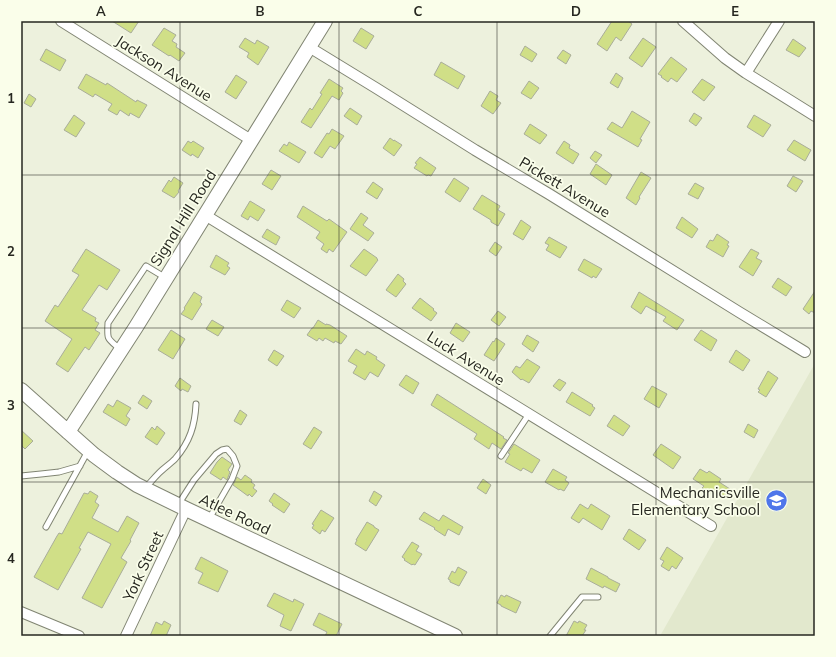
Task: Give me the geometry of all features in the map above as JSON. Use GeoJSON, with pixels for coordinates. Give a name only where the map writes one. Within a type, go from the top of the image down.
{"type":"FeatureCollection","features":[{"type":"Feature","properties":{"kind":"main road","name":"Signal Hill Road"},"geometry":{"type":"LineString","coordinates":[[68,432],[121,350],[326,21]]}},
{"type":"Feature","properties":{"kind":"main road","name":"Atlee Road"},"geometry":{"type":"LineString","coordinates":[[21,390],[88,450],[117,472],[145,489],[455,636]]}},
{"type":"Feature","properties":{"kind":"street","name":"Jackson Avenue"},"geometry":{"type":"LineString","coordinates":[[61,21],[252,140]]}},
{"type":"Feature","properties":{"kind":"street"},"geometry":{"type":"LineString","coordinates":[[683,21],[725,58],[746,73],[815,116]]}},
{"type":"Feature","properties":{"kind":"street"},"geometry":{"type":"LineString","coordinates":[[746,73],[779,21]]}},
{"type":"Feature","properties":{"kind":"street","name":"Pickett Avenue"},"geometry":{"type":"LineString","coordinates":[[310,47],[805,352]]}},
{"type":"Feature","properties":{"kind":"street","name":"Luck Avenue"},"geometry":{"type":"LineString","coordinates":[[205,215],[711,526]]}},
{"type":"Feature","properties":{"kind":"street","name":"York Street"},"geometry":{"type":"LineString","coordinates":[[126,636],[182,507]]}},
{"type":"Feature","properties":{"kind":"street"},"geometry":{"type":"LineString","coordinates":[[21,612],[79,636]]}},
{"type":"Feature","properties":{"kind":"lane"},"geometry":{"type":"LineString","coordinates":[[121,350],[109,340],[107,334],[108,323],[146,266],[166,278]]}},
{"type":"Feature","properties":{"kind":"lane"},"geometry":{"type":"LineString","coordinates":[[145,489],[159,472],[175,459],[184,448],[191,434],[195,419],[196,404]]}},
{"type":"Feature","properties":{"kind":"lane"},"geometry":{"type":"LineString","coordinates":[[501,456],[529,414]]}},
{"type":"Feature","properties":{"kind":"lane"},"geometry":{"type":"LineString","coordinates":[[182,507],[194,480],[216,454],[227,449],[233,456],[237,466],[232,479],[208,520]]}},
{"type":"Feature","properties":{"kind":"lane"},"geometry":{"type":"LineString","coordinates":[[46,527],[88,450]]}},
{"type":"Feature","properties":{"kind":"lane"},"geometry":{"type":"LineString","coordinates":[[21,476],[59,472],[80,466]]}},
{"type":"Feature","properties":{"kind":"lane"},"geometry":{"type":"LineString","coordinates":[[550,636],[582,597],[598,597]]}},
{"type":"Feature","properties":{"kind":"shaded area","name":"Mechanicsville Elementary School"},"geometry":{"type":"Polygon","coordinates":[[[814,365],[815,636],[660,636],[814,365]]]}},
{"type":"Feature","properties":{"kind":"building"},"geometry":{"type":"Polygon","coordinates":[[[112,21],[139,21],[131,33],[112,21]]]}},
{"type":"Feature","properties":{"kind":"building"},"geometry":{"type":"Polygon","coordinates":[[[612,21],[628,21],[632,24],[621,41],[616,37],[607,51],[597,44],[612,21]]]}},
{"type":"Feature","properties":{"kind":"building"},"geometry":{"type":"Polygon","coordinates":[[[164,28],[176,35],[172,41],[177,44],[176,47],[185,53],[179,61],[152,45],[164,28]]]}},
{"type":"Feature","properties":{"kind":"building"},"geometry":{"type":"Polygon","coordinates":[[[361,28],[374,36],[366,49],[353,41],[361,28]]]}},
{"type":"Feature","properties":{"kind":"building"},"geometry":{"type":"Polygon","coordinates":[[[245,38],[255,44],[257,40],[269,47],[258,65],[247,57],[249,53],[239,47],[245,38]]]}},
{"type":"Feature","properties":{"kind":"building"},"geometry":{"type":"Polygon","coordinates":[[[643,38],[656,47],[642,67],[629,58],[643,38]]]}},
{"type":"Feature","properties":{"kind":"building"},"geometry":{"type":"Polygon","coordinates":[[[793,39],[806,48],[799,57],[786,50],[793,39]]]}},
{"type":"Feature","properties":{"kind":"building"},"geometry":{"type":"Polygon","coordinates":[[[525,46],[537,54],[532,62],[520,55],[525,46]]]}},
{"type":"Feature","properties":{"kind":"building"},"geometry":{"type":"Polygon","coordinates":[[[46,49],[66,60],[60,71],[40,60],[46,49]]]}},
{"type":"Feature","properties":{"kind":"building"},"geometry":{"type":"Polygon","coordinates":[[[563,50],[571,55],[566,64],[557,58],[563,50]]]}},
{"type":"Feature","properties":{"kind":"building"},"geometry":{"type":"Polygon","coordinates":[[[671,57],[687,69],[677,82],[671,78],[668,82],[658,74],[671,57]]]}},
{"type":"Feature","properties":{"kind":"building"},"geometry":{"type":"Polygon","coordinates":[[[441,62],[465,76],[458,89],[434,75],[441,62]]]}},
{"type":"Feature","properties":{"kind":"building"},"geometry":{"type":"Polygon","coordinates":[[[616,73],[623,78],[618,88],[610,83],[616,73]]]}},
{"type":"Feature","properties":{"kind":"building"},"geometry":{"type":"Polygon","coordinates":[[[86,74],[106,85],[107,83],[136,102],[137,100],[147,105],[139,118],[130,113],[129,116],[120,110],[117,115],[108,110],[112,104],[95,94],[93,97],[78,88],[86,74]]]}},
{"type":"Feature","properties":{"kind":"building"},"geometry":{"type":"Polygon","coordinates":[[[236,75],[247,82],[236,99],[225,92],[236,75]]]}},
{"type":"Feature","properties":{"kind":"building"},"geometry":{"type":"Polygon","coordinates":[[[329,79],[343,88],[341,91],[343,93],[339,100],[332,96],[311,128],[301,122],[310,108],[312,110],[329,79]]]}},
{"type":"Feature","properties":{"kind":"building"},"geometry":{"type":"Polygon","coordinates":[[[702,79],[715,87],[704,101],[692,92],[702,79]]]}},
{"type":"Feature","properties":{"kind":"building"},"geometry":{"type":"Polygon","coordinates":[[[529,81],[539,88],[531,99],[521,93],[529,81]]]}},
{"type":"Feature","properties":{"kind":"building"},"geometry":{"type":"Polygon","coordinates":[[[490,91],[498,96],[496,100],[501,103],[493,114],[481,106],[490,91]]]}},
{"type":"Feature","properties":{"kind":"building"},"geometry":{"type":"Polygon","coordinates":[[[29,94],[36,99],[31,107],[24,103],[29,94]]]}},
{"type":"Feature","properties":{"kind":"building"},"geometry":{"type":"Polygon","coordinates":[[[350,108],[362,116],[357,125],[344,116],[350,108]]]}},
{"type":"Feature","properties":{"kind":"building"},"geometry":{"type":"Polygon","coordinates":[[[632,111],[650,122],[640,139],[642,140],[638,147],[607,129],[612,122],[622,128],[632,111]]]}},
{"type":"Feature","properties":{"kind":"building"},"geometry":{"type":"Polygon","coordinates":[[[694,113],[702,118],[696,126],[689,121],[694,113]]]}},
{"type":"Feature","properties":{"kind":"building"},"geometry":{"type":"Polygon","coordinates":[[[74,115],[85,123],[76,137],[64,130],[74,115]]]}},
{"type":"Feature","properties":{"kind":"building"},"geometry":{"type":"Polygon","coordinates":[[[754,115],[771,125],[763,137],[747,127],[754,115]]]}},
{"type":"Feature","properties":{"kind":"building"},"geometry":{"type":"Polygon","coordinates":[[[530,124],[547,135],[540,144],[524,134],[530,124]]]}},
{"type":"Feature","properties":{"kind":"building"},"geometry":{"type":"Polygon","coordinates":[[[332,129],[344,136],[335,149],[330,146],[322,158],[314,153],[327,133],[329,134],[332,129]]]}},
{"type":"Feature","properties":{"kind":"building"},"geometry":{"type":"Polygon","coordinates":[[[390,138],[402,145],[394,156],[383,148],[390,138]]]}},
{"type":"Feature","properties":{"kind":"building"},"geometry":{"type":"Polygon","coordinates":[[[794,140],[811,150],[805,161],[787,150],[794,140]]]}},
{"type":"Feature","properties":{"kind":"building"},"geometry":{"type":"Polygon","coordinates":[[[188,141],[191,143],[193,141],[204,148],[198,158],[192,154],[191,156],[182,150],[188,141]]]}},
{"type":"Feature","properties":{"kind":"building"},"geometry":{"type":"Polygon","coordinates":[[[564,141],[570,145],[569,148],[579,154],[573,164],[556,153],[564,141]]]}},
{"type":"Feature","properties":{"kind":"building"},"geometry":{"type":"Polygon","coordinates":[[[289,142],[306,152],[299,163],[279,151],[284,144],[287,146],[289,142]]]}},
{"type":"Feature","properties":{"kind":"building"},"geometry":{"type":"Polygon","coordinates":[[[595,151],[602,155],[596,163],[590,158],[595,151]]]}},
{"type":"Feature","properties":{"kind":"building"},"geometry":{"type":"Polygon","coordinates":[[[420,157],[436,168],[431,176],[427,176],[414,168],[417,164],[415,163],[420,157]]]}},
{"type":"Feature","properties":{"kind":"building"},"geometry":{"type":"Polygon","coordinates":[[[596,164],[612,175],[606,185],[590,174],[596,164]]]}},
{"type":"Feature","properties":{"kind":"building"},"geometry":{"type":"Polygon","coordinates":[[[271,170],[281,176],[272,190],[262,184],[271,170]]]}},
{"type":"Feature","properties":{"kind":"building"},"geometry":{"type":"Polygon","coordinates":[[[641,172],[651,178],[639,197],[640,198],[636,205],[626,198],[641,172]]]}},
{"type":"Feature","properties":{"kind":"building"},"geometry":{"type":"Polygon","coordinates":[[[793,176],[803,181],[796,192],[787,186],[793,176]]]}},
{"type":"Feature","properties":{"kind":"building"},"geometry":{"type":"Polygon","coordinates":[[[174,177],[183,183],[178,191],[179,192],[174,198],[162,191],[169,180],[171,182],[174,177]]]}},
{"type":"Feature","properties":{"kind":"building"},"geometry":{"type":"Polygon","coordinates":[[[454,178],[469,188],[460,202],[445,192],[454,178]]]}},
{"type":"Feature","properties":{"kind":"building"},"geometry":{"type":"Polygon","coordinates":[[[373,182],[383,189],[377,199],[366,192],[373,182]]]}},
{"type":"Feature","properties":{"kind":"building"},"geometry":{"type":"Polygon","coordinates":[[[695,183],[704,188],[698,199],[688,194],[695,183]]]}},
{"type":"Feature","properties":{"kind":"building"},"geometry":{"type":"Polygon","coordinates":[[[482,195],[500,206],[498,210],[505,214],[498,226],[473,209],[482,195]]]}},
{"type":"Feature","properties":{"kind":"building"},"geometry":{"type":"Polygon","coordinates":[[[250,201],[265,210],[258,221],[250,216],[248,220],[241,216],[250,201]]]}},
{"type":"Feature","properties":{"kind":"building"},"geometry":{"type":"Polygon","coordinates":[[[303,206],[327,221],[329,219],[347,232],[333,252],[329,249],[327,253],[321,249],[324,244],[316,238],[320,232],[297,217],[303,206]]]}},
{"type":"Feature","properties":{"kind":"building"},"geometry":{"type":"Polygon","coordinates":[[[361,213],[368,218],[363,225],[374,233],[368,241],[350,229],[361,213]]]}},
{"type":"Feature","properties":{"kind":"building"},"geometry":{"type":"Polygon","coordinates":[[[682,217],[698,229],[692,238],[676,228],[682,217]]]}},
{"type":"Feature","properties":{"kind":"building"},"geometry":{"type":"Polygon","coordinates":[[[521,220],[531,227],[523,240],[513,234],[521,220]]]}},
{"type":"Feature","properties":{"kind":"building"},"geometry":{"type":"Polygon","coordinates":[[[267,229],[280,237],[276,245],[262,237],[267,229]]]}},
{"type":"Feature","properties":{"kind":"building"},"geometry":{"type":"Polygon","coordinates":[[[717,234],[729,242],[727,245],[729,246],[723,257],[706,247],[710,240],[713,241],[717,234]]]}},
{"type":"Feature","properties":{"kind":"building"},"geometry":{"type":"Polygon","coordinates":[[[549,237],[567,247],[560,258],[546,250],[549,245],[545,243],[549,237]]]}},
{"type":"Feature","properties":{"kind":"building"},"geometry":{"type":"Polygon","coordinates":[[[495,242],[502,247],[496,256],[489,251],[495,242]]]}},
{"type":"Feature","properties":{"kind":"building"},"geometry":{"type":"Polygon","coordinates":[[[86,249],[120,270],[107,290],[99,285],[82,310],[96,318],[95,321],[99,323],[95,330],[100,333],[89,350],[85,347],[68,372],[56,364],[72,339],[45,321],[55,305],[58,307],[79,275],[72,271],[86,249]]]}},
{"type":"Feature","properties":{"kind":"building"},"geometry":{"type":"Polygon","coordinates":[[[364,249],[378,260],[366,276],[350,266],[364,249]]]}},
{"type":"Feature","properties":{"kind":"building"},"geometry":{"type":"Polygon","coordinates":[[[751,249],[759,253],[756,258],[762,261],[753,276],[739,267],[751,249]]]}},
{"type":"Feature","properties":{"kind":"building"},"geometry":{"type":"Polygon","coordinates":[[[216,255],[229,263],[227,266],[230,268],[225,275],[210,267],[216,255]]]}},
{"type":"Feature","properties":{"kind":"building"},"geometry":{"type":"Polygon","coordinates":[[[584,259],[602,269],[596,278],[593,276],[592,278],[578,270],[584,259]]]}},
{"type":"Feature","properties":{"kind":"building"},"geometry":{"type":"Polygon","coordinates":[[[398,274],[404,279],[403,281],[406,284],[396,297],[386,290],[398,274]]]}},
{"type":"Feature","properties":{"kind":"building"},"geometry":{"type":"Polygon","coordinates":[[[778,278],[792,287],[786,296],[772,287],[778,278]]]}},
{"type":"Feature","properties":{"kind":"building"},"geometry":{"type":"Polygon","coordinates":[[[815,291],[815,313],[811,311],[809,314],[803,309],[815,291]]]}},
{"type":"Feature","properties":{"kind":"building"},"geometry":{"type":"Polygon","coordinates":[[[194,292],[202,297],[200,302],[202,304],[192,320],[181,314],[194,292]]]}},
{"type":"Feature","properties":{"kind":"building"},"geometry":{"type":"Polygon","coordinates":[[[639,292],[684,320],[677,330],[663,321],[666,317],[646,306],[641,314],[631,307],[639,292]]]}},
{"type":"Feature","properties":{"kind":"building"},"geometry":{"type":"Polygon","coordinates":[[[420,298],[437,313],[431,321],[412,308],[420,298]]]}},
{"type":"Feature","properties":{"kind":"building"},"geometry":{"type":"Polygon","coordinates":[[[287,300],[301,308],[294,318],[281,310],[287,300]]]}},
{"type":"Feature","properties":{"kind":"building"},"geometry":{"type":"Polygon","coordinates":[[[498,311],[506,317],[499,326],[491,320],[498,311]]]}},
{"type":"Feature","properties":{"kind":"building"},"geometry":{"type":"Polygon","coordinates":[[[212,320],[224,327],[218,336],[206,329],[212,320]]]}},
{"type":"Feature","properties":{"kind":"building"},"geometry":{"type":"Polygon","coordinates":[[[318,320],[326,325],[330,325],[347,336],[341,344],[335,341],[334,343],[325,338],[323,341],[319,338],[317,341],[307,335],[318,320]]]}},
{"type":"Feature","properties":{"kind":"building"},"geometry":{"type":"Polygon","coordinates":[[[456,323],[470,332],[463,342],[450,333],[456,323]]]}},
{"type":"Feature","properties":{"kind":"building"},"geometry":{"type":"Polygon","coordinates":[[[171,330],[185,339],[173,359],[158,350],[171,330]]]}},
{"type":"Feature","properties":{"kind":"building"},"geometry":{"type":"Polygon","coordinates":[[[701,330],[717,340],[711,351],[694,340],[701,330]]]}},
{"type":"Feature","properties":{"kind":"building"},"geometry":{"type":"Polygon","coordinates":[[[527,335],[539,342],[533,352],[522,344],[527,335]]]}},
{"type":"Feature","properties":{"kind":"building"},"geometry":{"type":"Polygon","coordinates":[[[496,338],[505,344],[494,361],[484,355],[496,338]]]}},
{"type":"Feature","properties":{"kind":"building"},"geometry":{"type":"Polygon","coordinates":[[[356,349],[365,355],[367,351],[377,357],[376,359],[385,365],[378,377],[370,372],[365,380],[353,373],[357,366],[348,361],[356,349]]]}},
{"type":"Feature","properties":{"kind":"building"},"geometry":{"type":"Polygon","coordinates":[[[274,350],[284,356],[277,366],[268,360],[274,350]]]}},
{"type":"Feature","properties":{"kind":"building"},"geometry":{"type":"Polygon","coordinates":[[[736,350],[750,360],[743,371],[729,362],[736,350]]]}},
{"type":"Feature","properties":{"kind":"building"},"geometry":{"type":"Polygon","coordinates":[[[527,359],[540,367],[529,383],[522,379],[521,380],[512,372],[516,366],[520,368],[527,359]]]}},
{"type":"Feature","properties":{"kind":"building"},"geometry":{"type":"Polygon","coordinates":[[[768,371],[778,378],[766,397],[758,392],[760,390],[758,389],[768,371]]]}},
{"type":"Feature","properties":{"kind":"building"},"geometry":{"type":"Polygon","coordinates":[[[406,375],[419,383],[413,394],[399,385],[406,375]]]}},
{"type":"Feature","properties":{"kind":"building"},"geometry":{"type":"Polygon","coordinates":[[[180,378],[191,386],[188,392],[182,389],[181,391],[175,386],[180,378]]]}},
{"type":"Feature","properties":{"kind":"building"},"geometry":{"type":"Polygon","coordinates":[[[559,379],[566,383],[560,391],[553,386],[559,379]]]}},
{"type":"Feature","properties":{"kind":"building"},"geometry":{"type":"Polygon","coordinates":[[[652,386],[667,394],[659,408],[644,399],[652,386]]]}},
{"type":"Feature","properties":{"kind":"building"},"geometry":{"type":"Polygon","coordinates":[[[572,392],[593,405],[592,406],[595,408],[590,416],[566,402],[572,392]]]}},
{"type":"Feature","properties":{"kind":"building"},"geometry":{"type":"Polygon","coordinates":[[[437,394],[504,437],[503,438],[507,440],[501,449],[492,443],[489,449],[474,439],[477,434],[431,405],[437,394]]]}},
{"type":"Feature","properties":{"kind":"building"},"geometry":{"type":"Polygon","coordinates":[[[143,395],[152,401],[147,409],[138,403],[143,395]]]}},
{"type":"Feature","properties":{"kind":"building"},"geometry":{"type":"Polygon","coordinates":[[[117,400],[131,408],[126,416],[130,419],[126,426],[103,412],[108,404],[113,407],[117,400]]]}},
{"type":"Feature","properties":{"kind":"building"},"geometry":{"type":"Polygon","coordinates":[[[240,410],[247,415],[241,425],[234,421],[240,410]]]}},
{"type":"Feature","properties":{"kind":"building"},"geometry":{"type":"Polygon","coordinates":[[[614,415],[630,426],[623,436],[607,426],[614,415]]]}},
{"type":"Feature","properties":{"kind":"building"},"geometry":{"type":"Polygon","coordinates":[[[748,424],[758,430],[754,438],[744,432],[748,424]]]}},
{"type":"Feature","properties":{"kind":"building"},"geometry":{"type":"Polygon","coordinates":[[[157,426],[165,433],[157,445],[145,437],[152,427],[155,430],[157,426]]]}},
{"type":"Feature","properties":{"kind":"building"},"geometry":{"type":"Polygon","coordinates":[[[314,427],[322,432],[311,449],[303,444],[314,427]]]}},
{"type":"Feature","properties":{"kind":"building"},"geometry":{"type":"Polygon","coordinates":[[[21,430],[33,441],[25,449],[21,445],[21,430]]]}},
{"type":"Feature","properties":{"kind":"building"},"geometry":{"type":"Polygon","coordinates":[[[514,444],[540,460],[532,473],[523,468],[521,471],[505,462],[510,454],[508,453],[514,444]]]}},
{"type":"Feature","properties":{"kind":"building"},"geometry":{"type":"Polygon","coordinates":[[[661,444],[681,457],[673,469],[653,455],[661,444]]]}},
{"type":"Feature","properties":{"kind":"building"},"geometry":{"type":"Polygon","coordinates":[[[222,457],[232,464],[228,470],[230,472],[227,480],[223,477],[221,480],[210,473],[222,457]]]}},
{"type":"Feature","properties":{"kind":"building"},"geometry":{"type":"Polygon","coordinates":[[[553,469],[567,477],[565,480],[569,483],[564,491],[559,490],[545,482],[553,469]]]}},
{"type":"Feature","properties":{"kind":"building"},"geometry":{"type":"Polygon","coordinates":[[[700,469],[707,473],[709,471],[721,479],[719,482],[730,489],[725,497],[713,490],[711,493],[702,488],[704,486],[693,479],[700,469]]]}},
{"type":"Feature","properties":{"kind":"building"},"geometry":{"type":"Polygon","coordinates":[[[245,475],[252,480],[251,482],[255,485],[253,488],[257,491],[252,497],[249,494],[248,496],[233,485],[237,477],[241,480],[245,475]]]}},
{"type":"Feature","properties":{"kind":"building"},"geometry":{"type":"Polygon","coordinates":[[[483,479],[491,485],[486,494],[477,488],[483,479]]]}},
{"type":"Feature","properties":{"kind":"building"},"geometry":{"type":"Polygon","coordinates":[[[90,491],[98,496],[95,502],[99,505],[92,518],[118,532],[127,516],[139,523],[121,558],[127,562],[102,608],[82,598],[111,544],[88,532],[79,548],[81,549],[58,590],[34,577],[57,536],[59,533],[62,534],[84,493],[88,494],[90,491]]]}},
{"type":"Feature","properties":{"kind":"building"},"geometry":{"type":"Polygon","coordinates":[[[374,491],[382,496],[376,506],[369,501],[374,491]]]}},
{"type":"Feature","properties":{"kind":"building"},"geometry":{"type":"Polygon","coordinates":[[[274,493],[290,504],[284,513],[272,505],[273,504],[269,501],[274,493]]]}},
{"type":"Feature","properties":{"kind":"building"},"geometry":{"type":"Polygon","coordinates":[[[580,504],[588,509],[591,504],[610,516],[602,530],[583,518],[579,523],[571,518],[580,504]]]}},
{"type":"Feature","properties":{"kind":"building"},"geometry":{"type":"Polygon","coordinates":[[[321,510],[334,518],[325,532],[322,530],[320,534],[312,528],[314,525],[312,524],[321,510]]]}},
{"type":"Feature","properties":{"kind":"building"},"geometry":{"type":"Polygon","coordinates":[[[424,512],[439,521],[443,515],[463,527],[459,535],[448,529],[445,536],[434,529],[435,528],[419,519],[424,512]]]}},
{"type":"Feature","properties":{"kind":"building"},"geometry":{"type":"Polygon","coordinates":[[[367,522],[379,530],[366,551],[355,544],[367,522]]]}},
{"type":"Feature","properties":{"kind":"building"},"geometry":{"type":"Polygon","coordinates":[[[629,529],[646,540],[639,550],[623,539],[629,529]]]}},
{"type":"Feature","properties":{"kind":"building"},"geometry":{"type":"Polygon","coordinates":[[[412,542],[419,546],[416,551],[422,554],[415,565],[412,565],[402,557],[412,542]]]}},
{"type":"Feature","properties":{"kind":"building"},"geometry":{"type":"Polygon","coordinates":[[[667,547],[683,558],[676,569],[672,566],[669,571],[661,566],[664,561],[660,559],[667,547]]]}},
{"type":"Feature","properties":{"kind":"building"},"geometry":{"type":"Polygon","coordinates":[[[201,557],[228,571],[218,592],[198,583],[203,573],[195,569],[201,557]]]}},
{"type":"Feature","properties":{"kind":"building"},"geometry":{"type":"Polygon","coordinates":[[[458,567],[467,572],[459,586],[450,582],[448,579],[452,571],[455,573],[458,567]]]}},
{"type":"Feature","properties":{"kind":"building"},"geometry":{"type":"Polygon","coordinates":[[[591,568],[620,584],[616,592],[604,586],[603,588],[586,579],[591,568]]]}},
{"type":"Feature","properties":{"kind":"building"},"geometry":{"type":"Polygon","coordinates":[[[274,593],[293,602],[294,599],[304,604],[291,631],[280,626],[284,615],[267,606],[274,593]]]}},
{"type":"Feature","properties":{"kind":"building"},"geometry":{"type":"Polygon","coordinates":[[[501,595],[505,597],[506,595],[521,602],[516,613],[497,603],[501,595]]]}},
{"type":"Feature","properties":{"kind":"building"},"geometry":{"type":"Polygon","coordinates":[[[319,613],[342,624],[336,636],[325,636],[327,632],[313,625],[319,613]]]}},
{"type":"Feature","properties":{"kind":"building"},"geometry":{"type":"Polygon","coordinates":[[[164,621],[171,625],[166,636],[150,636],[156,622],[162,625],[164,621]]]}},
{"type":"Feature","properties":{"kind":"building"},"geometry":{"type":"Polygon","coordinates":[[[574,621],[578,623],[579,621],[587,625],[584,630],[586,630],[582,636],[566,636],[574,621]]]}},
{"type":"Feature","properties":{"kind":"place","name":"Mechanicsville Elementary School"},"geometry":{"type":"Point","coordinates":[776,501]}}]}
